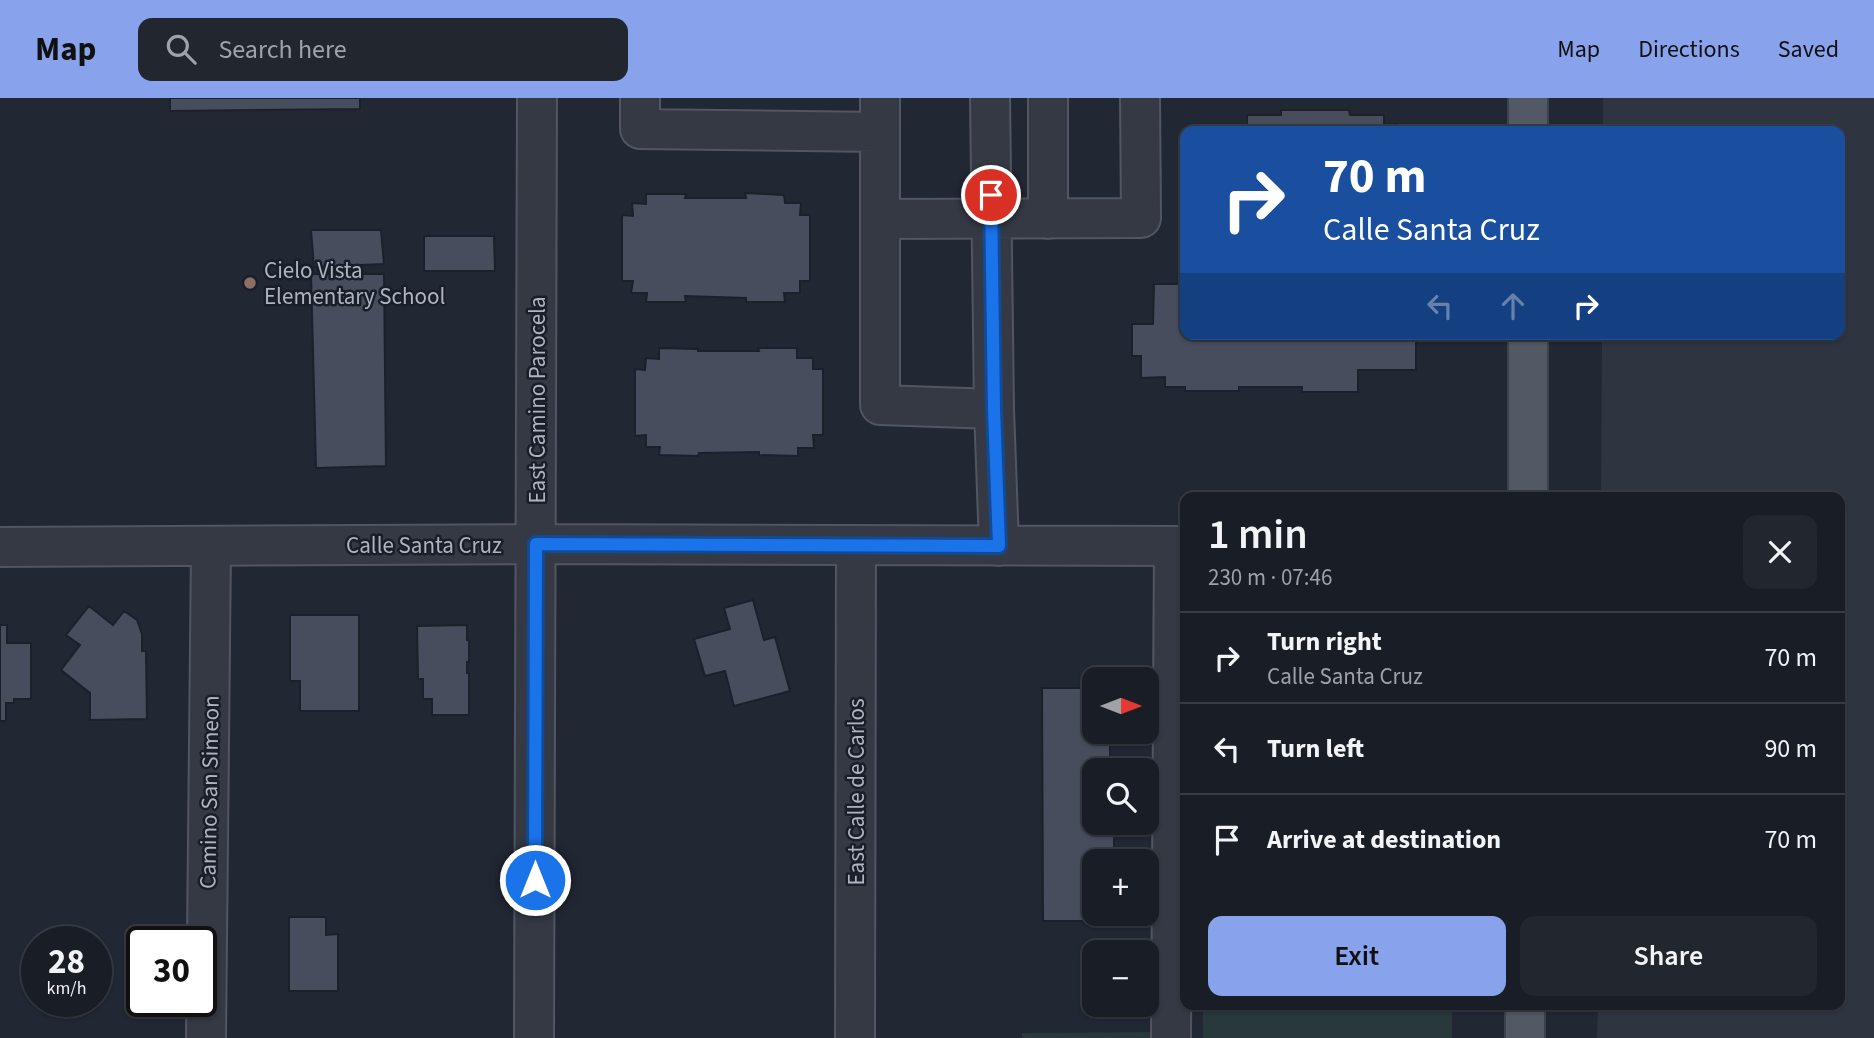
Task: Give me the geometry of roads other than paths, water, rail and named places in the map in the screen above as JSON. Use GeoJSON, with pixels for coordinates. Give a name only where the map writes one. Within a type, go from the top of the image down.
{"type":"FeatureCollection","features":[{"type":"Feature","properties":{"kind":"main road"},"geometry":{"type":"LineString","coordinates":[[1528,98],[1528,126]]}},
{"type":"Feature","properties":{"kind":"main road"},"geometry":{"type":"LineString","coordinates":[[1528,340],[1528,492]]}},
{"type":"Feature","properties":{"kind":"main road"},"geometry":{"type":"LineString","coordinates":[[1525,1010],[1525,1038]]}},
{"type":"Feature","properties":{"kind":"street","name":"East Camino Parocela"},"geometry":{"type":"LineString","coordinates":[[534,1038],[537,98]]}},
{"type":"Feature","properties":{"kind":"street"},"geometry":{"type":"LineString","coordinates":[[640,98],[640,129],[880,115],[880,405],[994,409]]}},
{"type":"Feature","properties":{"kind":"street"},"geometry":{"type":"LineString","coordinates":[[990,98],[994,409],[999,546]]}},
{"type":"Feature","properties":{"kind":"street"},"geometry":{"type":"LineString","coordinates":[[1048,98],[1048,219]]}},
{"type":"Feature","properties":{"kind":"street"},"geometry":{"type":"LineString","coordinates":[[880,219],[1141,218],[1140,98]]}},
{"type":"Feature","properties":{"kind":"street","name":"Calle Santa Cruz"},"geometry":{"type":"LineString","coordinates":[[0,547],[536,544],[1180,546]]}},
{"type":"Feature","properties":{"kind":"street","name":"Camino San Simeon"},"geometry":{"type":"LineString","coordinates":[[206,1038],[211,546]]}},
{"type":"Feature","properties":{"kind":"street","name":"East Calle de Carlos"},"geometry":{"type":"LineString","coordinates":[[855,1038],[856,546]]}},
{"type":"Feature","properties":{"kind":"street"},"geometry":{"type":"LineString","coordinates":[[1171,1038],[1180,546]]}},
{"type":"Feature","properties":{"kind":"place","name":"Cielo Vista Elementary School"},"geometry":{"type":"Point","coordinates":[250,283]}}]}
